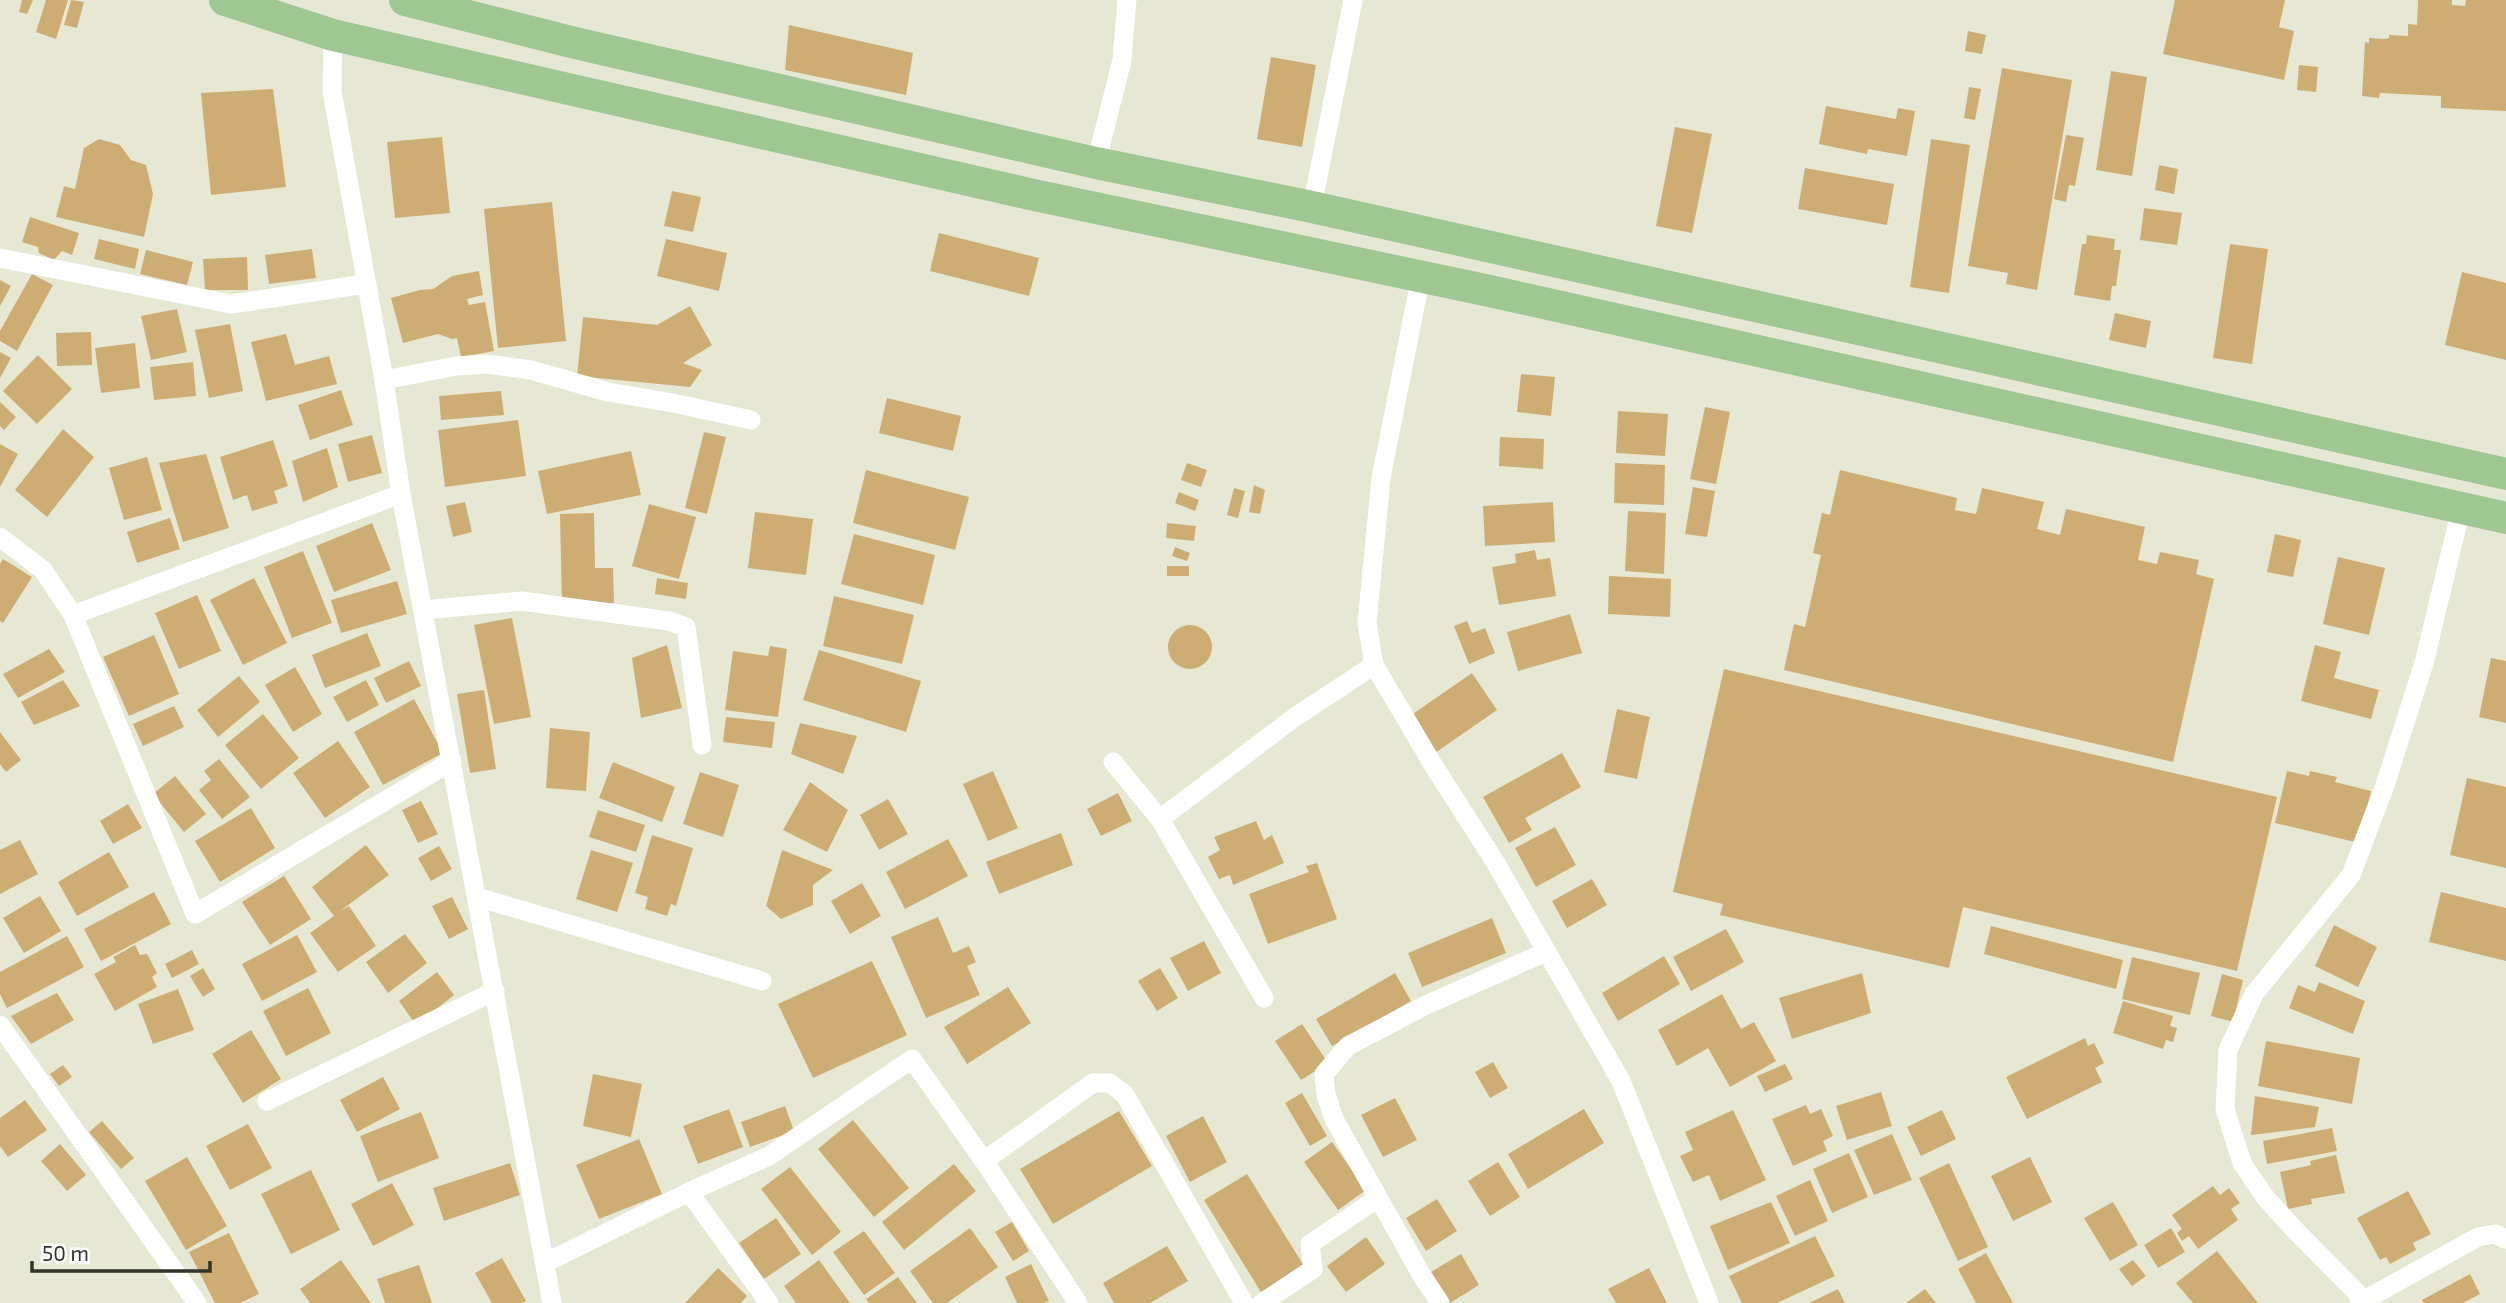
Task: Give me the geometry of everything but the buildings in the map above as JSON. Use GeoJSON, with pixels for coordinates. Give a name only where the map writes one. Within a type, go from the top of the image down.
{"type":"FeatureCollection","features":[{"type":"Feature","properties":{"kind":"main road"},"geometry":{"type":"LineString","coordinates":[[225,0],[333,35],[1034,195],[1486,290],[2506,518]]}},
{"type":"Feature","properties":{"kind":"main road"},"geometry":{"type":"LineString","coordinates":[[405,0],[571,42],[1096,163],[1312,207],[2506,474]]}},
{"type":"Feature","properties":{"kind":"main road"},"geometry":{"type":"LineString","coordinates":[[564,88],[571,42]]}},
{"type":"Feature","properties":{"kind":"main road"},"geometry":{"type":"LineString","coordinates":[[1486,290],[1496,250]]}},
{"type":"Feature","properties":{"kind":"main road"},"geometry":{"type":"LineString","coordinates":[[1888,380],[1896,338]]}},
{"type":"Feature","properties":{"kind":"street"},"geometry":{"type":"LineString","coordinates":[[1096,163],[1122,60],[1127,0]]}},
{"type":"Feature","properties":{"kind":"street"},"geometry":{"type":"LineString","coordinates":[[1312,207],[1349,1]]}},
{"type":"Feature","properties":{"kind":"street"},"geometry":{"type":"LineString","coordinates":[[333,35],[332,91],[384,380],[401,494],[552,1303]]}},
{"type":"Feature","properties":{"kind":"street"},"geometry":{"type":"LineString","coordinates":[[0,258],[231,304],[366,284]]}},
{"type":"Feature","properties":{"kind":"street"},"geometry":{"type":"LineString","coordinates":[[1421,276],[1381,478],[1367,623],[1374,665],[1494,860],[1621,1080],[1709,1303]]}},
{"type":"Feature","properties":{"kind":"street"},"geometry":{"type":"LineString","coordinates":[[384,380],[456,366],[486,364],[531,370],[608,392],[673,402],[751,420]]}},
{"type":"Feature","properties":{"kind":"street"},"geometry":{"type":"LineString","coordinates":[[73,615],[401,494]]}},
{"type":"Feature","properties":{"kind":"street"},"geometry":{"type":"LineString","coordinates":[[2461,509],[2424,663],[2384,789],[2351,875],[2254,994],[2228,1051],[2225,1109],[2242,1163],[2265,1197],[2361,1302],[2478,1237],[2495,1234],[2506,1239]]}},
{"type":"Feature","properties":{"kind":"street"},"geometry":{"type":"LineString","coordinates":[[0,537],[43,570],[73,615],[195,914],[452,761]]}},
{"type":"Feature","properties":{"kind":"street"},"geometry":{"type":"LineString","coordinates":[[423,610],[522,601],[669,621],[686,627],[702,746]]}},
{"type":"Feature","properties":{"kind":"street"},"geometry":{"type":"LineString","coordinates":[[1160,819],[1295,717],[1374,665]]}},
{"type":"Feature","properties":{"kind":"street"},"geometry":{"type":"LineString","coordinates":[[1112,762],[1160,819],[1264,998]]}},
{"type":"Feature","properties":{"kind":"street"},"geometry":{"type":"LineString","coordinates":[[477,897],[762,982]]}},
{"type":"Feature","properties":{"kind":"street"},"geometry":{"type":"LineString","coordinates":[[1440,1303],[1334,1119],[1326,1095],[1324,1074],[1348,1046],[1426,1005],[1546,952]]}},
{"type":"Feature","properties":{"kind":"street"},"geometry":{"type":"LineString","coordinates":[[267,1101],[495,991]]}},
{"type":"Feature","properties":{"kind":"street"},"geometry":{"type":"LineString","coordinates":[[0,1025],[197,1303]]}},
{"type":"Feature","properties":{"kind":"street"},"geometry":{"type":"LineString","coordinates":[[545,1263],[769,1156],[912,1059],[984,1161],[1078,1303]]}},
{"type":"Feature","properties":{"kind":"street"},"geometry":{"type":"LineString","coordinates":[[984,1161],[1093,1083],[1110,1083],[1125,1095],[1244,1303]]}},
{"type":"Feature","properties":{"kind":"street"},"geometry":{"type":"LineString","coordinates":[[689,1192],[769,1303]]}},
{"type":"Feature","properties":{"kind":"street"},"geometry":{"type":"LineString","coordinates":[[1262,1303],[1312,1269],[1310,1244],[1378,1198]]}}]}
